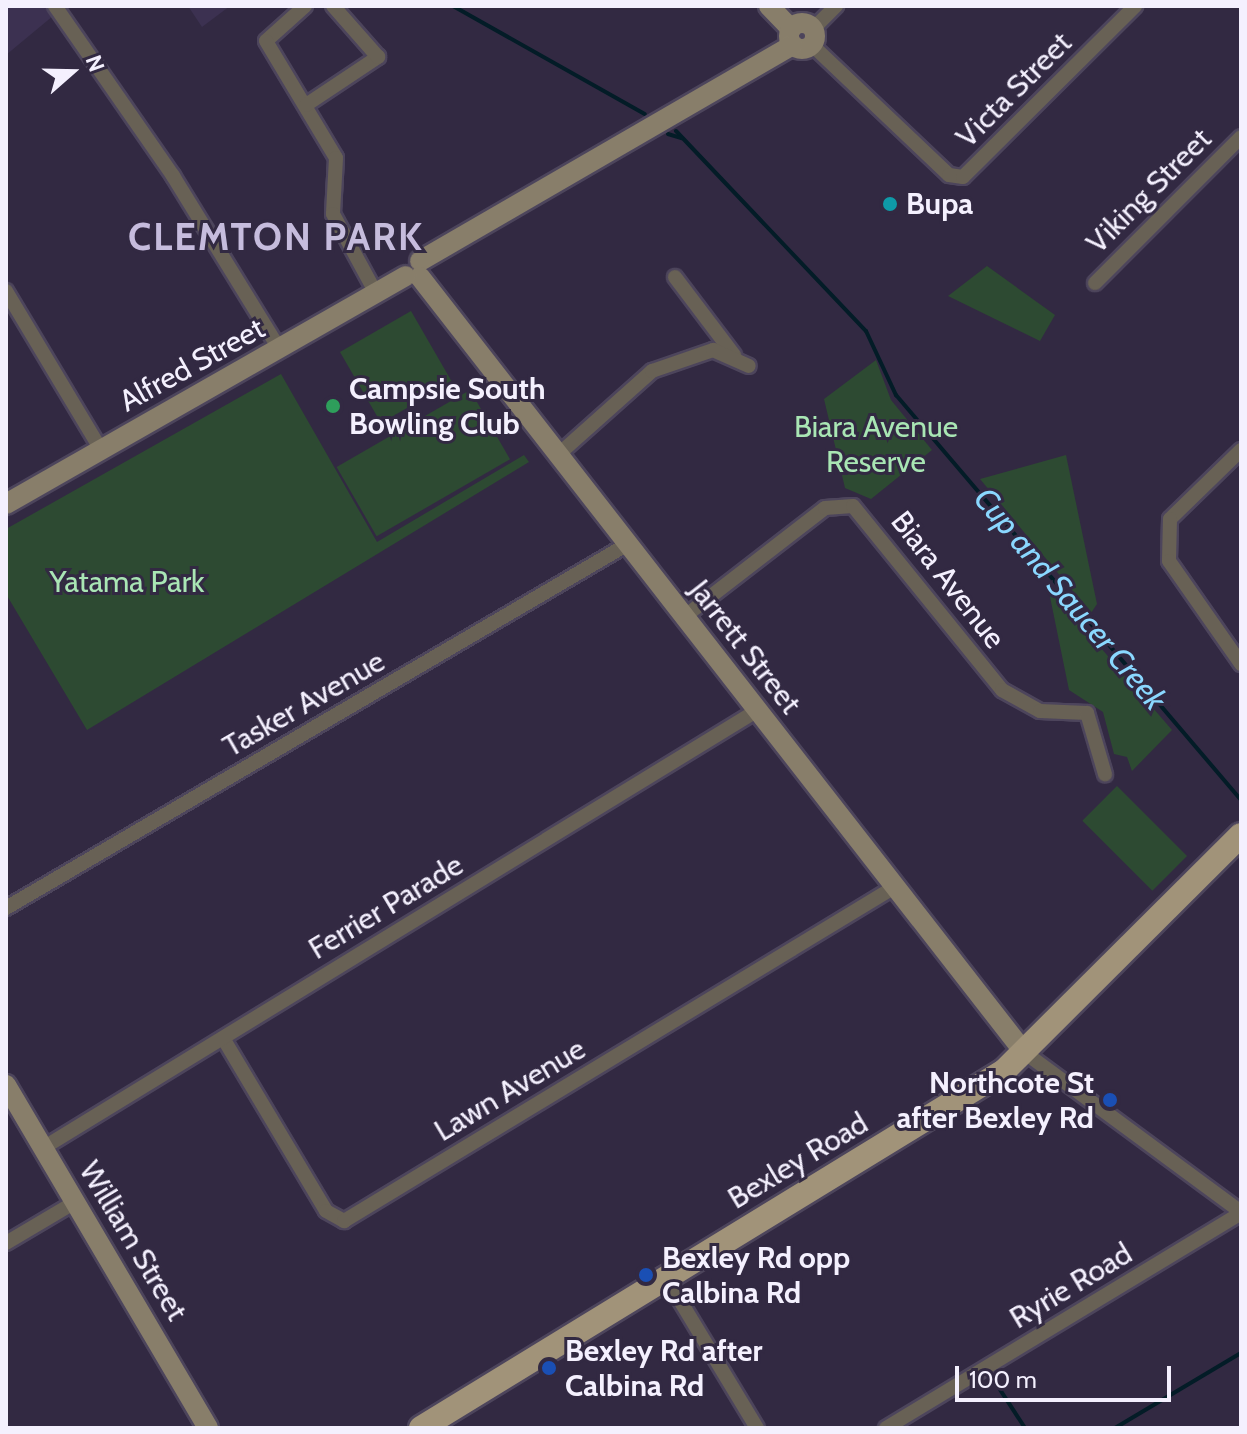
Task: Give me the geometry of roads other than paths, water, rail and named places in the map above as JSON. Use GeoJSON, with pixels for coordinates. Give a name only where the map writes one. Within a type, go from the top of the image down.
{"type":"FeatureCollection","features":[{"type":"Feature","properties":{"kind":"main road","name":"Bexley Road"},"geometry":{"type":"LineString","coordinates":[[421,1428],[978,1090],[1024,1052],[1241,835]]}},
{"type":"Feature","properties":{"kind":"street"},"geometry":{"type":"LineString","coordinates":[[46,6],[54,6],[173,176],[280,350]]}},
{"type":"Feature","properties":{"kind":"street"},"geometry":{"type":"LineString","coordinates":[[305,6],[266,41],[336,158],[333,214],[377,295]]}},
{"type":"Feature","properties":{"kind":"street"},"geometry":{"type":"LineString","coordinates":[[306,105],[378,57],[333,6]]}},
{"type":"Feature","properties":{"kind":"street"},"geometry":{"type":"LineString","coordinates":[[769,6],[802,37],[836,6]]}},
{"type":"Feature","properties":{"kind":"street","name":"Victa Street"},"geometry":{"type":"LineString","coordinates":[[802,37],[949,175],[963,177],[1135,6]]}},
{"type":"Feature","properties":{"kind":"street","name":"Alfred Street"},"geometry":{"type":"LineString","coordinates":[[6,504],[377,295],[802,37]]}},
{"type":"Feature","properties":{"kind":"street","name":"Viking Street"},"geometry":{"type":"LineString","coordinates":[[1095,283],[1241,137]]}},
{"type":"Feature","properties":{"kind":"street","name":"Jarrett Street"},"geometry":{"type":"LineString","coordinates":[[415,271],[893,888],[1024,1052]]}},
{"type":"Feature","properties":{"kind":"street"},"geometry":{"type":"LineString","coordinates":[[675,277],[734,355],[749,366]]}},
{"type":"Feature","properties":{"kind":"street"},"geometry":{"type":"LineString","coordinates":[[6,291],[101,450]]}},
{"type":"Feature","properties":{"kind":"street"},"geometry":{"type":"LineString","coordinates":[[559,454],[652,371],[691,354],[734,355]]}},
{"type":"Feature","properties":{"kind":"street"},"geometry":{"type":"LineString","coordinates":[[1241,450],[1170,519],[1169,561],[1241,664]]}},
{"type":"Feature","properties":{"kind":"street","name":"Biara Avenue"},"geometry":{"type":"LineString","coordinates":[[684,617],[825,508],[853,506],[1002,690],[1040,711],[1087,713],[1105,774]]}},
{"type":"Feature","properties":{"kind":"street","name":"Tasker Avenue"},"geometry":{"type":"LineString","coordinates":[[6,908],[628,544]]}},
{"type":"Feature","properties":{"kind":"street","name":"Ferrier Parade"},"geometry":{"type":"LineString","coordinates":[[43,1148],[756,711]]}},
{"type":"Feature","properties":{"kind":"street","name":"Lawn Avenue"},"geometry":{"type":"LineString","coordinates":[[223,1038],[326,1211],[344,1221],[893,888]]}},
{"type":"Feature","properties":{"kind":"street"},"geometry":{"type":"LineString","coordinates":[[1024,1052],[1241,1212]]}},
{"type":"Feature","properties":{"kind":"street","name":"William Street"},"geometry":{"type":"LineString","coordinates":[[6,1085],[208,1428]]}},
{"type":"Feature","properties":{"kind":"street"},"geometry":{"type":"LineString","coordinates":[[6,1243],[75,1202]]}},
{"type":"Feature","properties":{"kind":"street","name":"Ryrie Road"},"geometry":{"type":"LineString","coordinates":[[886,1428],[1241,1212]]}},
{"type":"Feature","properties":{"kind":"street"},"geometry":{"type":"LineString","coordinates":[[667,1279],[757,1428]]}},
{"type":"Feature","properties":{"kind":"waterway"},"geometry":{"type":"LineString","coordinates":[[453,6],[645,114]]}},
{"type":"Feature","properties":{"kind":"waterway","name":"Cup and Saucer Creek"},"geometry":{"type":"LineString","coordinates":[[676,131],[866,331],[896,395],[1241,800]]}},
{"type":"Feature","properties":{"kind":"waterway"},"geometry":{"type":"LineString","coordinates":[[668,134],[681,138]]}},
{"type":"Feature","properties":{"kind":"waterway"},"geometry":{"type":"LineString","coordinates":[[1115,1428],[1241,1353]]}},
{"type":"Feature","properties":{"kind":"waterway"},"geometry":{"type":"LineString","coordinates":[[997,1385],[1025,1428]]}},
{"type":"Feature","properties":{"kind":"place","name":"Bupa"},"geometry":{"type":"Point","coordinates":[890,204]}},
{"type":"Feature","properties":{"kind":"place","name":"Campsie South Bowling Club"},"geometry":{"type":"Point","coordinates":[333,406]}},
{"type":"Feature","properties":{"kind":"place","name":"Northcote St after Bexley Rd"},"geometry":{"type":"Point","coordinates":[1110,1100]}},
{"type":"Feature","properties":{"kind":"place","name":"Bexley Rd opp Calbina Rd"},"geometry":{"type":"Point","coordinates":[646,1275]}},
{"type":"Feature","properties":{"kind":"place","name":"Bexley Rd after Calbina Rd"},"geometry":{"type":"Point","coordinates":[549,1368]}},
{"type":"Feature","properties":{"kind":"district","name":"CLEMTON PARK"},"geometry":{"type":"Point","coordinates":[276,237]}},
{"type":"Feature","properties":{"kind":"park label","name":"Biara Avenue Reserve"},"geometry":{"type":"Point","coordinates":[876,444]}},
{"type":"Feature","properties":{"kind":"park label","name":"Yatama Park"},"geometry":{"type":"Point","coordinates":[127,582]}}]}
